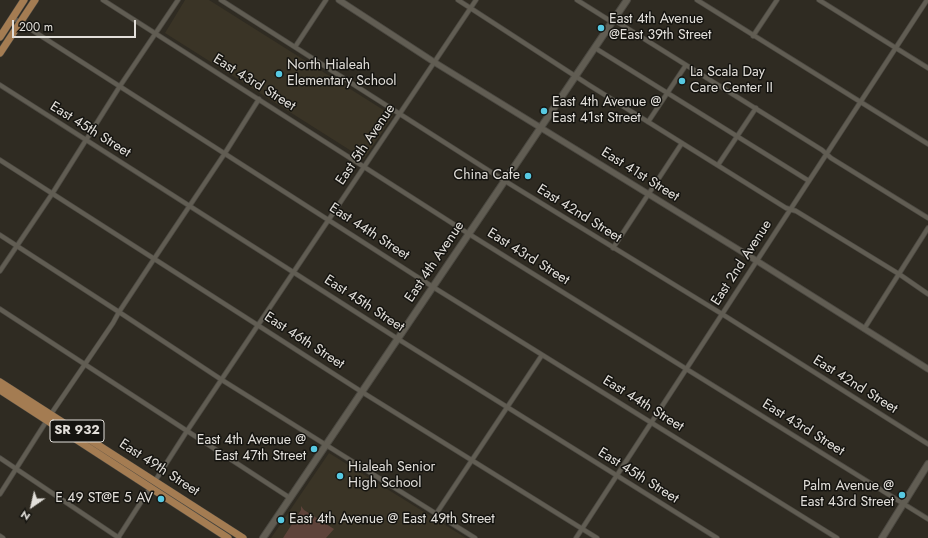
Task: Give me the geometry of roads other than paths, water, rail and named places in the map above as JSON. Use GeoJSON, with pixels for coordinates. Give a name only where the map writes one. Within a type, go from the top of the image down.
{"type":"FeatureCollection","features":[{"type":"Feature","properties":{"kind":"main road"},"geometry":{"type":"LineString","coordinates":[[0,37],[24,0]]}},
{"type":"Feature","properties":{"kind":"main road"},"geometry":{"type":"LineString","coordinates":[[0,53],[34,0]]}},
{"type":"Feature","properties":{"kind":"main road","name":"East 4th Avenue"},"geometry":{"type":"LineString","coordinates":[[263,538],[627,0]]}},
{"type":"Feature","properties":{"kind":"main road","name":"East 49th Street"},"geometry":{"type":"LineString","coordinates":[[0,382],[117,466],[228,538]]}},
{"type":"Feature","properties":{"kind":"main road","name":"East 49th Street"},"geometry":{"type":"LineString","coordinates":[[0,390],[49,417],[155,481],[243,538]]}},
{"type":"Feature","properties":{"kind":"main road"},"geometry":{"type":"LineString","coordinates":[[882,538],[928,464]]}},
{"type":"Feature","properties":{"kind":"main road"},"geometry":{"type":"LineString","coordinates":[[117,466],[122,467],[147,482],[155,481]]}},
{"type":"Feature","properties":{"kind":"main road"},"geometry":{"type":"LineString","coordinates":[[150,488],[157,487],[174,498],[183,499]]}},
{"type":"Feature","properties":{"kind":"street","name":"East 43rd Street"},"geometry":{"type":"LineString","coordinates":[[103,0],[469,234],[928,519]]}},
{"type":"Feature","properties":{"kind":"street"},"geometry":{"type":"LineString","coordinates":[[0,271],[52,194],[120,86],[178,0]]}},
{"type":"Feature","properties":{"kind":"street","name":"East 42nd Street"},"geometry":{"type":"LineString","coordinates":[[221,0],[505,181],[722,314],[928,444]]}},
{"type":"Feature","properties":{"kind":"street"},"geometry":{"type":"LineString","coordinates":[[295,47],[326,0]]}},
{"type":"Feature","properties":{"kind":"street","name":"East 41st Street"},"geometry":{"type":"LineString","coordinates":[[339,0],[434,62],[757,261],[928,369]]}},
{"type":"Feature","properties":{"kind":"street"},"geometry":{"type":"LineString","coordinates":[[458,0],[576,77],[786,208],[899,274],[928,294]]}},
{"type":"Feature","properties":{"kind":"street","name":"East 5th Avenue"},"geometry":{"type":"LineString","coordinates":[[155,481],[186,431],[222,380],[476,0]]}},
{"type":"Feature","properties":{"kind":"street"},"geometry":{"type":"LineString","coordinates":[[577,0],[630,30],[756,108],[928,218]]}},
{"type":"Feature","properties":{"kind":"street"},"geometry":{"type":"LineString","coordinates":[[697,0],[928,144]]}},
{"type":"Feature","properties":{"kind":"street"},"geometry":{"type":"LineString","coordinates":[[753,36],[777,0]]}},
{"type":"Feature","properties":{"kind":"street"},"geometry":{"type":"LineString","coordinates":[[819,0],[928,68]]}},
{"type":"Feature","properties":{"kind":"street","name":"East 2nd Avenue"},"geometry":{"type":"LineString","coordinates":[[576,538],[927,0]]}},
{"type":"Feature","properties":{"kind":"street","name":"East 44th Street"},"geometry":{"type":"LineString","coordinates":[[13,18],[330,219],[433,287],[837,538]]}},
{"type":"Feature","properties":{"kind":"street"},"geometry":{"type":"LineString","coordinates":[[595,48],[809,181]]}},
{"type":"Feature","properties":{"kind":"street"},"geometry":{"type":"LineString","coordinates":[[648,122],[686,65]]}},
{"type":"Feature","properties":{"kind":"street","name":"East 45th Street"},"geometry":{"type":"LineString","coordinates":[[0,85],[398,339],[616,476],[718,538]]}},
{"type":"Feature","properties":{"kind":"street"},"geometry":{"type":"LineString","coordinates":[[0,494],[84,364],[113,324],[119,312],[225,153],[259,99]]}},
{"type":"Feature","properties":{"kind":"street"},"geometry":{"type":"LineString","coordinates":[[718,165],[756,108]]}},
{"type":"Feature","properties":{"kind":"street"},"geometry":{"type":"LineString","coordinates":[[613,248],[682,143]]}},
{"type":"Feature","properties":{"kind":"street","name":"East 46th Street"},"geometry":{"type":"LineString","coordinates":[[0,160],[362,392],[597,538]]}},
{"type":"Feature","properties":{"kind":"street"},"geometry":{"type":"LineString","coordinates":[[864,329],[928,228]]}},
{"type":"Feature","properties":{"kind":"street"},"geometry":{"type":"LineString","coordinates":[[0,235],[222,380],[475,538]]}},
{"type":"Feature","properties":{"kind":"street"},"geometry":{"type":"LineString","coordinates":[[0,309],[290,498]]}},
{"type":"Feature","properties":{"kind":"street"},"geometry":{"type":"LineString","coordinates":[[436,514],[542,355]]}},
{"type":"Feature","properties":{"kind":"street"},"geometry":{"type":"LineString","coordinates":[[0,458],[118,538],[150,488]]}},
{"type":"Feature","properties":{"kind":"place","name":"East 4th Avenue @East 39th Street"},"geometry":{"type":"Point","coordinates":[601,28]}},
{"type":"Feature","properties":{"kind":"place","name":"North Hialeah Elementary School"},"geometry":{"type":"Point","coordinates":[279,74]}},
{"type":"Feature","properties":{"kind":"place","name":"La Scala Day Care Center II"},"geometry":{"type":"Point","coordinates":[682,81]}},
{"type":"Feature","properties":{"kind":"place","name":"East 4th Avenue @ East 41st Street"},"geometry":{"type":"Point","coordinates":[544,111]}},
{"type":"Feature","properties":{"kind":"place","name":"China Cafe"},"geometry":{"type":"Point","coordinates":[528,176]}},
{"type":"Feature","properties":{"kind":"place","name":"East 4th Avenue @ East 47th Street"},"geometry":{"type":"Point","coordinates":[314,449]}},
{"type":"Feature","properties":{"kind":"place","name":"Hialeah Senior High School"},"geometry":{"type":"Point","coordinates":[340,476]}},
{"type":"Feature","properties":{"kind":"place","name":"Palm Avenue @ East 43rd Street"},"geometry":{"type":"Point","coordinates":[902,495]}},
{"type":"Feature","properties":{"kind":"place","name":"E 49 ST@E 5 AV"},"geometry":{"type":"Point","coordinates":[161,499]}},
{"type":"Feature","properties":{"kind":"place","name":"East 4th Avenue @ East 49th Street"},"geometry":{"type":"Point","coordinates":[281,520]}}]}
